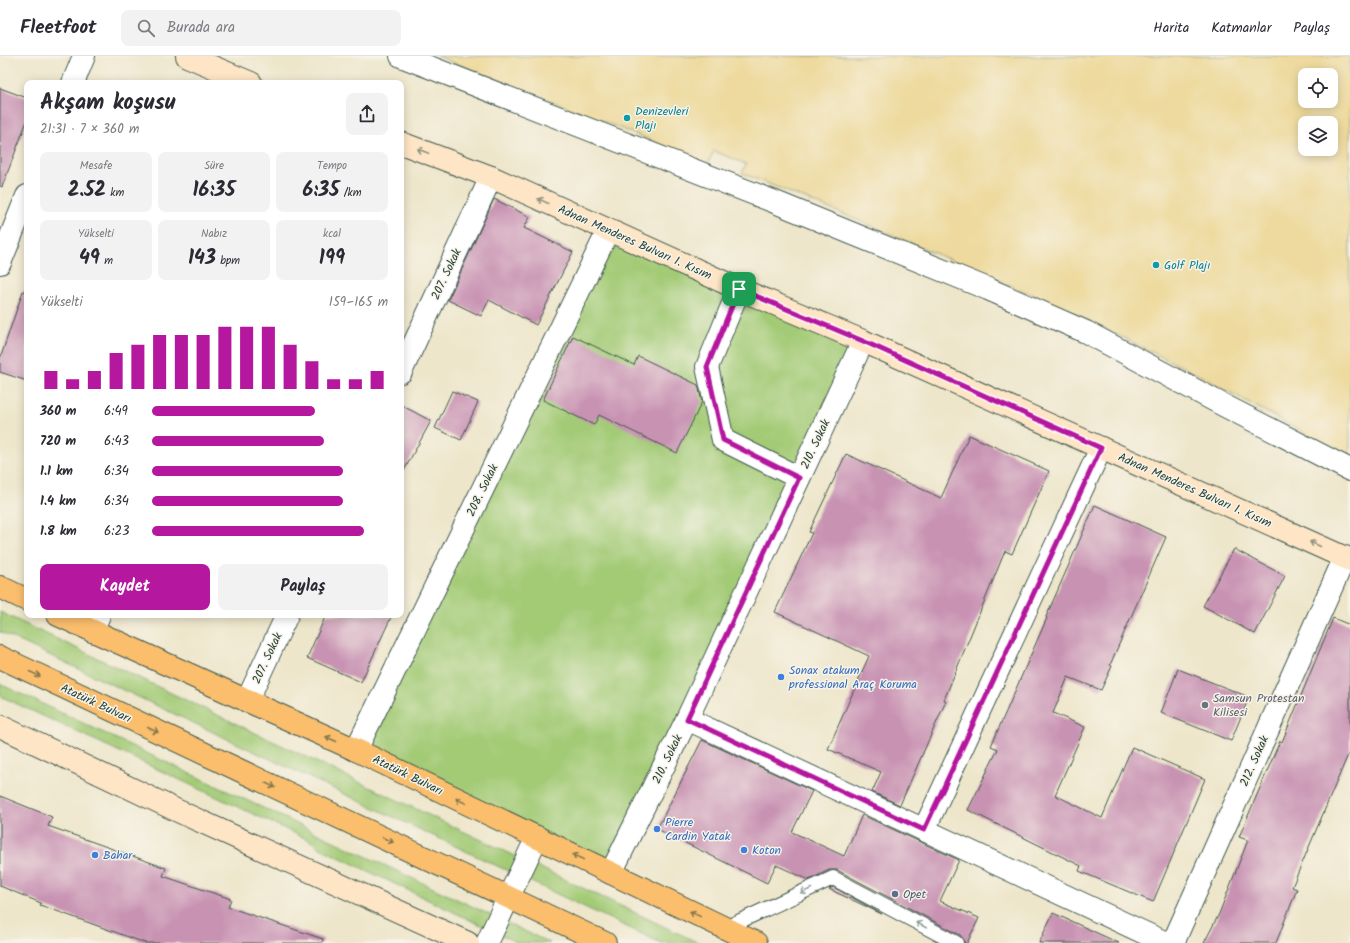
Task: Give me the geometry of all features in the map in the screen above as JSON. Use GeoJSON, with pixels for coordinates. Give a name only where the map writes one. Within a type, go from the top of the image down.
{"type":"FeatureCollection","features":[{"type":"Feature","properties":{"kind":"highway"},"geometry":{"type":"LineString","coordinates":[[0,588],[24,599]]}},
{"type":"Feature","properties":{"kind":"highway","name":"Atatürk Bulvarı"},"geometry":{"type":"LineString","coordinates":[[72,618],[95,623],[247,701],[356,750],[756,943]]}},
{"type":"Feature","properties":{"kind":"highway","name":"Atatürk Bulvarı"},"geometry":{"type":"LineString","coordinates":[[0,658],[605,943]]}},
{"type":"Feature","properties":{"kind":"main road"},"geometry":{"type":"LineString","coordinates":[[187,56],[244,80]]}},
{"type":"Feature","properties":{"kind":"main road","name":"Adnan Menderes Bulvarı 1. Kısım"},"geometry":{"type":"LineString","coordinates":[[404,144],[491,177],[739,289],[863,341],[1347,559]]}},
{"type":"Feature","properties":{"kind":"main road"},"geometry":{"type":"LineString","coordinates":[[0,726],[178,811],[468,943]]}},
{"type":"Feature","properties":{"kind":"street"},"geometry":{"type":"LineString","coordinates":[[74,80],[84,56]]}},
{"type":"Feature","properties":{"kind":"street"},"geometry":{"type":"LineString","coordinates":[[401,56],[789,208],[988,289],[1086,332],[1350,470]]}},
{"type":"Feature","properties":{"kind":"street","name":"207. Sokak"},"geometry":{"type":"LineString","coordinates":[[404,366],[491,177]]}},
{"type":"Feature","properties":{"kind":"street"},"geometry":{"type":"LineString","coordinates":[[0,263],[24,203]]}},
{"type":"Feature","properties":{"kind":"street","name":"208. Sokak"},"geometry":{"type":"LineString","coordinates":[[356,750],[608,231]]}},
{"type":"Feature","properties":{"kind":"street"},"geometry":{"type":"LineString","coordinates":[[739,289],[707,367],[723,440],[799,478]]}},
{"type":"Feature","properties":{"kind":"street","name":"210. Sokak"},"geometry":{"type":"LineString","coordinates":[[611,873],[687,719],[863,341]]}},
{"type":"Feature","properties":{"kind":"street"},"geometry":{"type":"LineString","coordinates":[[924,830],[1101,448]]}},
{"type":"Feature","properties":{"kind":"street","name":"212. Sokak"},"geometry":{"type":"LineString","coordinates":[[1173,943],[1347,559]]}},
{"type":"Feature","properties":{"kind":"street","name":"207. Sokak"},"geometry":{"type":"LineString","coordinates":[[247,701],[286,618]]}},
{"type":"Feature","properties":{"kind":"street"},"geometry":{"type":"LineString","coordinates":[[687,719],[1166,943]]}},
{"type":"Feature","properties":{"kind":"street"},"geometry":{"type":"LineString","coordinates":[[487,943],[537,837]]}},
{"type":"Feature","properties":{"kind":"lane"},"geometry":{"type":"LineString","coordinates":[[725,928],[833,878],[956,943]]}},
{"type":"Feature","properties":{"kind":"green space"},"geometry":{"type":"Polygon","coordinates":[[[608,231],[863,341],[611,873],[356,750],[608,231]]]}},
{"type":"Feature","properties":{"kind":"green space"},"geometry":{"type":"Polygon","coordinates":[[[0,612],[699,943],[661,943],[0,632],[0,612]]]}},
{"type":"Feature","properties":{"kind":"green space"},"geometry":{"type":"Polygon","coordinates":[[[0,684],[550,943],[518,943],[320,848],[311,841],[0,696],[0,684]]]}},
{"type":"Feature","properties":{"kind":"sand","name":"Golf Plajı"},"geometry":{"type":"Polygon","coordinates":[[[437,56],[1350,56],[1350,458],[1195,373],[1063,308],[860,221],[742,173],[746,164],[714,151],[707,165],[653,141],[437,56]]]}},
{"type":"Feature","properties":{"kind":"building"},"geometry":{"type":"Polygon","coordinates":[[[0,88],[24,97],[24,129],[2,187],[0,186],[0,88]]]}},
{"type":"Feature","properties":{"kind":"building"},"geometry":{"type":"Polygon","coordinates":[[[494,199],[530,217],[524,228],[573,252],[536,325],[489,300],[481,316],[448,300],[494,199]]]}},
{"type":"Feature","properties":{"kind":"building"},"geometry":{"type":"Polygon","coordinates":[[[24,291],[24,380],[0,372],[0,359],[24,291]]]}},
{"type":"Feature","properties":{"kind":"building"},"geometry":{"type":"Polygon","coordinates":[[[573,336],[634,365],[638,356],[698,385],[702,402],[677,453],[599,415],[594,425],[543,400],[573,336]]]}},
{"type":"Feature","properties":{"kind":"building"},"geometry":{"type":"Polygon","coordinates":[[[452,391],[478,402],[461,440],[435,428],[452,391]]]}},
{"type":"Feature","properties":{"kind":"building"},"geometry":{"type":"Polygon","coordinates":[[[404,407],[431,421],[404,470],[404,407]]]}},
{"type":"Feature","properties":{"kind":"building"},"geometry":{"type":"Polygon","coordinates":[[[969,435],[1049,471],[1012,554],[1005,551],[944,700],[946,701],[900,805],[872,792],[881,772],[828,749],[869,656],[775,612],[812,533],[809,532],[846,454],[941,498],[969,435]]]}},
{"type":"Feature","properties":{"kind":"building"},"geometry":{"type":"Polygon","coordinates":[[[1095,505],[1166,537],[1110,665],[1112,666],[1101,690],[1068,677],[1053,713],[1085,727],[1055,795],[1102,818],[1132,747],[1205,779],[1153,902],[1079,871],[1081,866],[968,810],[998,749],[991,746],[1095,505]]]}},
{"type":"Feature","properties":{"kind":"building"},"geometry":{"type":"Polygon","coordinates":[[[1234,549],[1285,576],[1255,634],[1203,606],[1234,549]]]}},
{"type":"Feature","properties":{"kind":"building"},"geometry":{"type":"Polygon","coordinates":[[[325,618],[391,618],[361,682],[307,658],[325,618]]]}},
{"type":"Feature","properties":{"kind":"building"},"geometry":{"type":"Polygon","coordinates":[[[1333,618],[1350,625],[1350,750],[1292,887],[1297,889],[1276,943],[1204,943],[1219,914],[1248,840],[1239,837],[1280,741],[1282,742],[1333,618]]]}},
{"type":"Feature","properties":{"kind":"building","name":"Samsun Protestan Kilisesi"},"geometry":{"type":"Polygon","coordinates":[[[1178,669],[1249,697],[1231,741],[1161,713],[1178,669]]]}},
{"type":"Feature","properties":{"kind":"building"},"geometry":{"type":"Polygon","coordinates":[[[702,740],[812,791],[792,832],[844,856],[862,815],[959,860],[940,901],[979,918],[967,943],[964,943],[960,935],[837,870],[829,870],[809,880],[776,865],[767,883],[657,829],[702,740]]]}},
{"type":"Feature","properties":{"kind":"building"},"geometry":{"type":"Polygon","coordinates":[[[0,796],[52,817],[48,826],[166,868],[163,876],[231,899],[228,907],[323,939],[322,943],[145,943],[40,905],[41,903],[0,886],[0,796]]]}},
{"type":"Feature","properties":{"kind":"building"},"geometry":{"type":"Polygon","coordinates":[[[833,887],[882,914],[829,889],[833,887]]]}},
{"type":"Feature","properties":{"kind":"building"},"geometry":{"type":"Polygon","coordinates":[[[1053,913],[1119,943],[1039,943],[1053,913]]]}},
{"type":"Feature","properties":{"kind":"place","name":"Denizevleri Plajı"},"geometry":{"type":"Point","coordinates":[627,118]}},
{"type":"Feature","properties":{"kind":"place","name":"Golf Plajı"},"geometry":{"type":"Point","coordinates":[1156,265]}},
{"type":"Feature","properties":{"kind":"place","name":"Sonax atakum professional Araç Koruma"},"geometry":{"type":"Point","coordinates":[781,677]}},
{"type":"Feature","properties":{"kind":"place","name":"Samsun Protestan Kilisesi"},"geometry":{"type":"Point","coordinates":[1205,705]}},
{"type":"Feature","properties":{"kind":"place","name":"Pierre Cardin Yatak"},"geometry":{"type":"Point","coordinates":[657,829]}},
{"type":"Feature","properties":{"kind":"place","name":"Koton"},"geometry":{"type":"Point","coordinates":[744,850]}},
{"type":"Feature","properties":{"kind":"place","name":"Bahar"},"geometry":{"type":"Point","coordinates":[95,855]}},
{"type":"Feature","properties":{"kind":"place","name":"Opet"},"geometry":{"type":"Point","coordinates":[895,894]}},
{"type":"Feature","properties":{"kind":"route"},"geometry":{"type":"LineString","coordinates":[[739,289],[863,341],[1101,448],[924,830],[687,719],[799,478],[723,440],[707,367],[739,289]]}}]}
